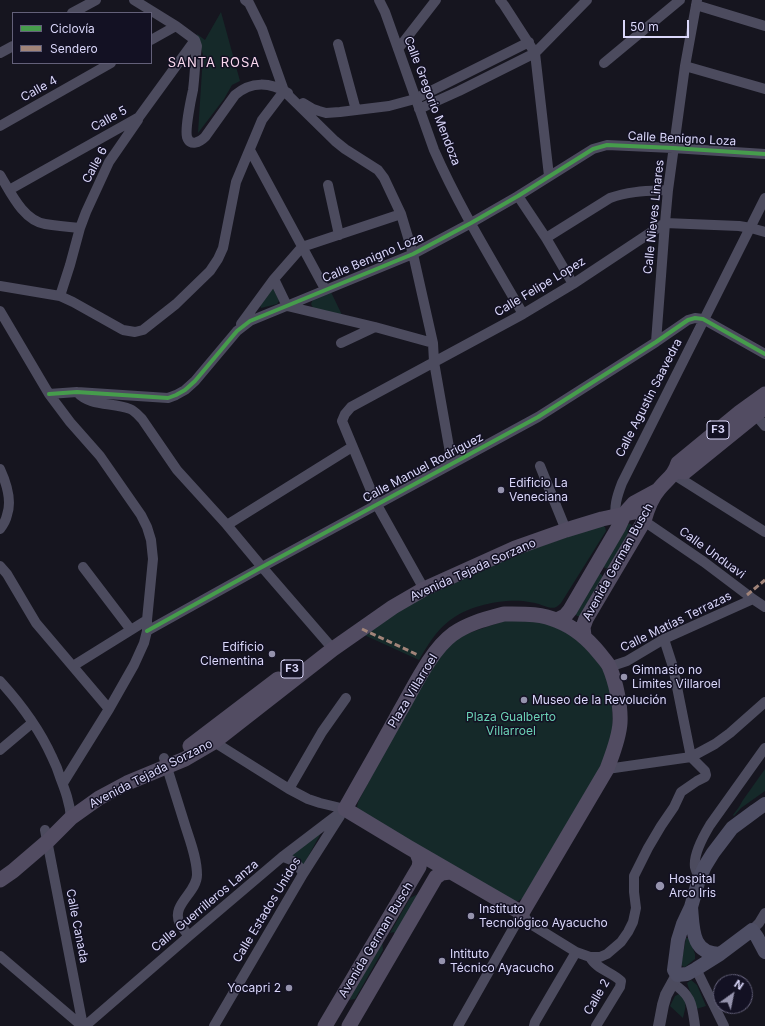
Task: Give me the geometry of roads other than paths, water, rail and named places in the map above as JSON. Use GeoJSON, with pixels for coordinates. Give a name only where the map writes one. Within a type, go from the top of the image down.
{"type":"FeatureCollection","features":[{"type":"Feature","properties":{"kind":"main road","name":"F3"},"geometry":{"type":"LineString","coordinates":[[658,490],[674,473],[678,463],[740,412],[765,394]]}},
{"type":"Feature","properties":{"kind":"main road","name":"F3"},"geometry":{"type":"LineString","coordinates":[[674,473],[685,472],[760,410]]}},
{"type":"Feature","properties":{"kind":"main road","name":"Avenida German Busch"},"geometry":{"type":"LineString","coordinates":[[557,620],[570,610],[595,567],[622,513],[658,490]]}},
{"type":"Feature","properties":{"kind":"main road","name":"Avenida German Busch"},"geometry":{"type":"LineString","coordinates":[[584,636],[583,627],[586,619],[612,576],[646,515],[658,490]]}},
{"type":"Feature","properties":{"kind":"main road","name":"Avenida Tejada Sorzano"},"geometry":{"type":"LineString","coordinates":[[0,880],[13,871],[71,812],[109,782],[120,776],[166,762],[186,748],[209,739],[387,600],[422,585],[504,544],[622,513],[646,515]]}},
{"type":"Feature","properties":{"kind":"main road"},"geometry":{"type":"LineString","coordinates":[[595,567],[612,576]]}},
{"type":"Feature","properties":{"kind":"main road","name":"Plaza Villarroel"},"geometry":{"type":"LineString","coordinates":[[345,809],[429,661],[452,635],[481,620],[504,614],[533,615],[557,620],[571,627],[584,636],[609,665],[619,698],[620,723],[615,746],[607,770],[522,913]]}},
{"type":"Feature","properties":{"kind":"main road"},"geometry":{"type":"LineString","coordinates":[[765,804],[732,828],[713,853],[699,879],[692,907],[683,924],[678,940],[674,979],[687,974],[720,954],[752,930],[765,952]]}},
{"type":"Feature","properties":{"kind":"main road"},"geometry":{"type":"LineString","coordinates":[[345,809],[417,853],[522,913]]}},
{"type":"Feature","properties":{"kind":"main road","name":"Avenida Tejada Sorzano"},"geometry":{"type":"LineString","coordinates":[[0,869],[46,836]]}},
{"type":"Feature","properties":{"kind":"main road","name":"Avenida German Busch"},"geometry":{"type":"LineString","coordinates":[[325,1026],[419,867],[420,861],[417,853]]}},
{"type":"Feature","properties":{"kind":"main road","name":"Avenida German Busch"},"geometry":{"type":"LineString","coordinates":[[349,1026],[436,877],[442,873],[450,872]]}},
{"type":"Feature","properties":{"kind":"main road"},"geometry":{"type":"LineString","coordinates":[[692,907],[694,933],[699,946],[707,952],[720,954]]}},
{"type":"Feature","properties":{"kind":"street"},"geometry":{"type":"LineString","coordinates":[[74,12],[96,0]]}},
{"type":"Feature","properties":{"kind":"street"},"geometry":{"type":"LineString","coordinates":[[134,0],[176,26],[195,40],[197,46],[193,88],[187,126],[187,137],[195,143],[205,137],[235,95],[241,90],[252,86],[260,84],[269,85],[284,91],[319,112],[340,112],[389,106],[415,99],[529,42]]}},
{"type":"Feature","properties":{"kind":"street","name":"Calle Gregorio Mendoza"},"geometry":{"type":"LineString","coordinates":[[380,0],[415,99],[442,168],[471,223],[523,314]]}},
{"type":"Feature","properties":{"kind":"street"},"geometry":{"type":"LineString","coordinates":[[398,49],[436,0]]}},
{"type":"Feature","properties":{"kind":"street"},"geometry":{"type":"LineString","coordinates":[[419,109],[460,91],[535,53],[588,0]]}},
{"type":"Feature","properties":{"kind":"street"},"geometry":{"type":"LineString","coordinates":[[604,63],[680,0]]}},
{"type":"Feature","properties":{"kind":"street"},"geometry":{"type":"LineString","coordinates":[[247,1],[262,29],[284,91],[335,141],[378,170],[384,178],[402,214],[413,254],[432,343],[452,464]]}},
{"type":"Feature","properties":{"kind":"street"},"geometry":{"type":"LineString","coordinates":[[505,2],[535,53],[549,176]]}},
{"type":"Feature","properties":{"kind":"street"},"geometry":{"type":"LineString","coordinates":[[696,3],[765,26]]}},
{"type":"Feature","properties":{"kind":"street","name":"Calle Nieves Linares"},"geometry":{"type":"LineString","coordinates":[[656,342],[664,223],[685,66],[696,3]]}},
{"type":"Feature","properties":{"kind":"street"},"geometry":{"type":"LineString","coordinates":[[152,39],[176,26]]}},
{"type":"Feature","properties":{"kind":"street","name":"Calle 5"},"geometry":{"type":"LineString","coordinates":[[9,190],[140,117],[195,40]]}},
{"type":"Feature","properties":{"kind":"street"},"geometry":{"type":"LineString","coordinates":[[338,44],[356,110]]}},
{"type":"Feature","properties":{"kind":"street"},"geometry":{"type":"LineString","coordinates":[[0,53],[12,47]]}},
{"type":"Feature","properties":{"kind":"street","name":"Calle 4"},"geometry":{"type":"LineString","coordinates":[[0,126],[109,64]]}},
{"type":"Feature","properties":{"kind":"street"},"geometry":{"type":"LineString","coordinates":[[685,66],[765,89]]}},
{"type":"Feature","properties":{"kind":"street"},"geometry":{"type":"LineString","coordinates":[[0,286],[60,296],[118,328],[129,332],[143,330],[176,304],[210,271],[218,258],[223,248],[236,182],[262,120],[284,91]]}},
{"type":"Feature","properties":{"kind":"street","name":"Calle 6"},"geometry":{"type":"LineString","coordinates":[[60,296],[86,212],[109,162],[140,117]]}},
{"type":"Feature","properties":{"kind":"street","name":"Calle Benigno Loza"},"geometry":{"type":"LineString","coordinates":[[49,394],[77,392],[168,398],[176,395],[185,390],[195,381],[237,330],[250,320],[413,254],[518,196],[593,149],[607,145],[765,154]]}},
{"type":"Feature","properties":{"kind":"street"},"geometry":{"type":"LineString","coordinates":[[250,150],[325,289]]}},
{"type":"Feature","properties":{"kind":"street"},"geometry":{"type":"LineString","coordinates":[[0,176],[20,206],[35,221],[45,224],[80,228]]}},
{"type":"Feature","properties":{"kind":"street"},"geometry":{"type":"LineString","coordinates":[[328,185],[339,235]]}},
{"type":"Feature","properties":{"kind":"street"},"geometry":{"type":"LineString","coordinates":[[546,238],[610,198],[620,194],[668,190]]}},
{"type":"Feature","properties":{"kind":"street"},"geometry":{"type":"LineString","coordinates":[[518,196],[546,238],[573,284]]}},
{"type":"Feature","properties":{"kind":"street","name":"Calle Agustin Saavedra"},"geometry":{"type":"LineString","coordinates":[[622,513],[618,494],[622,483],[765,198]]}},
{"type":"Feature","properties":{"kind":"street"},"geometry":{"type":"LineString","coordinates":[[237,330],[274,279],[302,247],[402,214]]}},
{"type":"Feature","properties":{"kind":"street"},"geometry":{"type":"LineString","coordinates":[[664,223],[739,226],[765,232]]}},
{"type":"Feature","properties":{"kind":"street","name":"Calle Felipe Lopez"},"geometry":{"type":"LineString","coordinates":[[352,447],[342,421],[345,414],[351,407],[523,314],[573,284],[664,223]]}},
{"type":"Feature","properties":{"kind":"street"},"geometry":{"type":"LineString","coordinates":[[274,279],[287,306],[375,327],[432,343]]}},
{"type":"Feature","properties":{"kind":"street"},"geometry":{"type":"LineString","coordinates":[[0,311],[49,394],[70,422],[100,456],[141,515],[151,540],[153,559],[147,631],[144,643],[139,656],[109,709],[63,783]]}},
{"type":"Feature","properties":{"kind":"street","name":"Calle Manuel Rodriguez"},"geometry":{"type":"LineString","coordinates":[[147,631],[538,417],[688,320],[696,318],[703,319]]}},
{"type":"Feature","properties":{"kind":"street"},"geometry":{"type":"LineString","coordinates":[[703,319],[765,354]]}},
{"type":"Feature","properties":{"kind":"street"},"geometry":{"type":"LineString","coordinates":[[341,343],[375,327]]}},
{"type":"Feature","properties":{"kind":"street"},"geometry":{"type":"LineString","coordinates":[[77,392],[81,397],[88,401],[121,406],[131,409],[137,413],[177,470],[330,646]]}},
{"type":"Feature","properties":{"kind":"street"},"geometry":{"type":"LineString","coordinates":[[760,410],[765,426]]}},
{"type":"Feature","properties":{"kind":"street"},"geometry":{"type":"LineString","coordinates":[[227,526],[352,447],[377,505],[422,585]]}},
{"type":"Feature","properties":{"kind":"street"},"geometry":{"type":"LineString","coordinates":[[540,466],[564,527]]}},
{"type":"Feature","properties":{"kind":"street"},"geometry":{"type":"LineString","coordinates":[[0,469],[5,483],[9,505],[7,516],[0,529]]}},
{"type":"Feature","properties":{"kind":"street"},"geometry":{"type":"LineString","coordinates":[[674,473],[765,532]]}},
{"type":"Feature","properties":{"kind":"street","name":"Calle Unduavi"},"geometry":{"type":"LineString","coordinates":[[646,515],[704,562],[765,607]]}},
{"type":"Feature","properties":{"kind":"street"},"geometry":{"type":"LineString","coordinates":[[0,566],[7,574],[36,623],[109,709]]}},
{"type":"Feature","properties":{"kind":"street"},"geometry":{"type":"LineString","coordinates":[[83,567],[131,630]]}},
{"type":"Feature","properties":{"kind":"street","name":"Calle Matías Terrazas"},"geometry":{"type":"LineString","coordinates":[[609,665],[616,665],[627,661],[664,639],[753,599]]}},
{"type":"Feature","properties":{"kind":"street"},"geometry":{"type":"LineString","coordinates":[[73,666],[147,620]]}},
{"type":"Feature","properties":{"kind":"street"},"geometry":{"type":"LineString","coordinates":[[458,1026],[522,913],[528,923],[576,952],[590,957],[600,957],[607,954],[621,942],[628,932],[633,922],[636,908],[634,876],[644,855],[674,807],[681,792],[706,775],[705,771],[691,757],[673,667],[664,639]]}},
{"type":"Feature","properties":{"kind":"street"},"geometry":{"type":"LineString","coordinates":[[0,682],[13,696],[44,741],[63,783],[71,812]]}},
{"type":"Feature","properties":{"kind":"street"},"geometry":{"type":"LineString","coordinates":[[289,788],[322,732],[346,698]]}},
{"type":"Feature","properties":{"kind":"street"},"geometry":{"type":"LineString","coordinates":[[607,770],[691,757],[715,744],[730,733],[765,702]]}},
{"type":"Feature","properties":{"kind":"street"},"geometry":{"type":"LineString","coordinates":[[0,750],[32,723]]}},
{"type":"Feature","properties":{"kind":"street"},"geometry":{"type":"LineString","coordinates":[[209,739],[308,799],[320,804],[345,809]]}},
{"type":"Feature","properties":{"kind":"street"},"geometry":{"type":"LineString","coordinates":[[699,879],[695,865],[697,852],[703,837],[765,748]]}},
{"type":"Feature","properties":{"kind":"street"},"geometry":{"type":"LineString","coordinates":[[166,762],[192,847],[197,869],[195,884],[178,910],[177,917],[180,924],[189,936]]}},
{"type":"Feature","properties":{"kind":"street","name":"Calle Guerrilleros Lanza"},"geometry":{"type":"LineString","coordinates":[[84,1026],[282,857],[345,809]]}},
{"type":"Feature","properties":{"kind":"street","name":"Calle Estados Unidos"},"geometry":{"type":"LineString","coordinates":[[214,1026],[303,874],[345,809]]}},
{"type":"Feature","properties":{"kind":"street","name":"Calle Canada"},"geometry":{"type":"LineString","coordinates":[[46,836],[84,1026]]}},
{"type":"Feature","properties":{"kind":"street"},"geometry":{"type":"LineString","coordinates":[[282,857],[295,861],[303,874]]}},
{"type":"Feature","properties":{"kind":"street"},"geometry":{"type":"LineString","coordinates":[[752,930],[765,914]]}},
{"type":"Feature","properties":{"kind":"street"},"geometry":{"type":"LineString","coordinates":[[534,1026],[576,952]]}},
{"type":"Feature","properties":{"kind":"street"},"geometry":{"type":"LineString","coordinates":[[0,956],[84,1026]]}},
{"type":"Feature","properties":{"kind":"street","name":"Calle 2"},"geometry":{"type":"LineString","coordinates":[[590,957],[592,962],[616,976],[621,981],[620,988],[596,1026]]}},
{"type":"Feature","properties":{"kind":"street"},"geometry":{"type":"LineString","coordinates":[[696,969],[724,1026]]}},
{"type":"Feature","properties":{"kind":"street"},"geometry":{"type":"LineString","coordinates":[[659,1026],[666,995],[674,979],[692,1005],[695,1026]]}},
{"type":"Feature","properties":{"kind":"place","name":"Edificio La Veneciana"},"geometry":{"type":"Point","coordinates":[501,490]}},
{"type":"Feature","properties":{"kind":"place","name":"Edificio Clementina"},"geometry":{"type":"Point","coordinates":[272,654]}},
{"type":"Feature","properties":{"kind":"place","name":"Gimnasio no Limites Villaroel"},"geometry":{"type":"Point","coordinates":[624,677]}},
{"type":"Feature","properties":{"kind":"place","name":"Museo de la Revolución"},"geometry":{"type":"Point","coordinates":[524,700]}},
{"type":"Feature","properties":{"kind":"place","name":"Hospital Arco Iris"},"geometry":{"type":"Point","coordinates":[660,886]}},
{"type":"Feature","properties":{"kind":"place","name":"Instituto Tecnológico Ayacucho"},"geometry":{"type":"Point","coordinates":[471,916]}},
{"type":"Feature","properties":{"kind":"place","name":"Intituto Técnico Ayacucho"},"geometry":{"type":"Point","coordinates":[442,961]}},
{"type":"Feature","properties":{"kind":"place","name":"Yocapri 2"},"geometry":{"type":"Point","coordinates":[289,988]}},
{"type":"Feature","properties":{"kind":"district","name":"SANTA ROSA"},"geometry":{"type":"Point","coordinates":[214,63]}},
{"type":"Feature","properties":{"kind":"park label","name":"Plaza Gualberto Villarroel"},"geometry":{"type":"Point","coordinates":[511,724]}}]}
